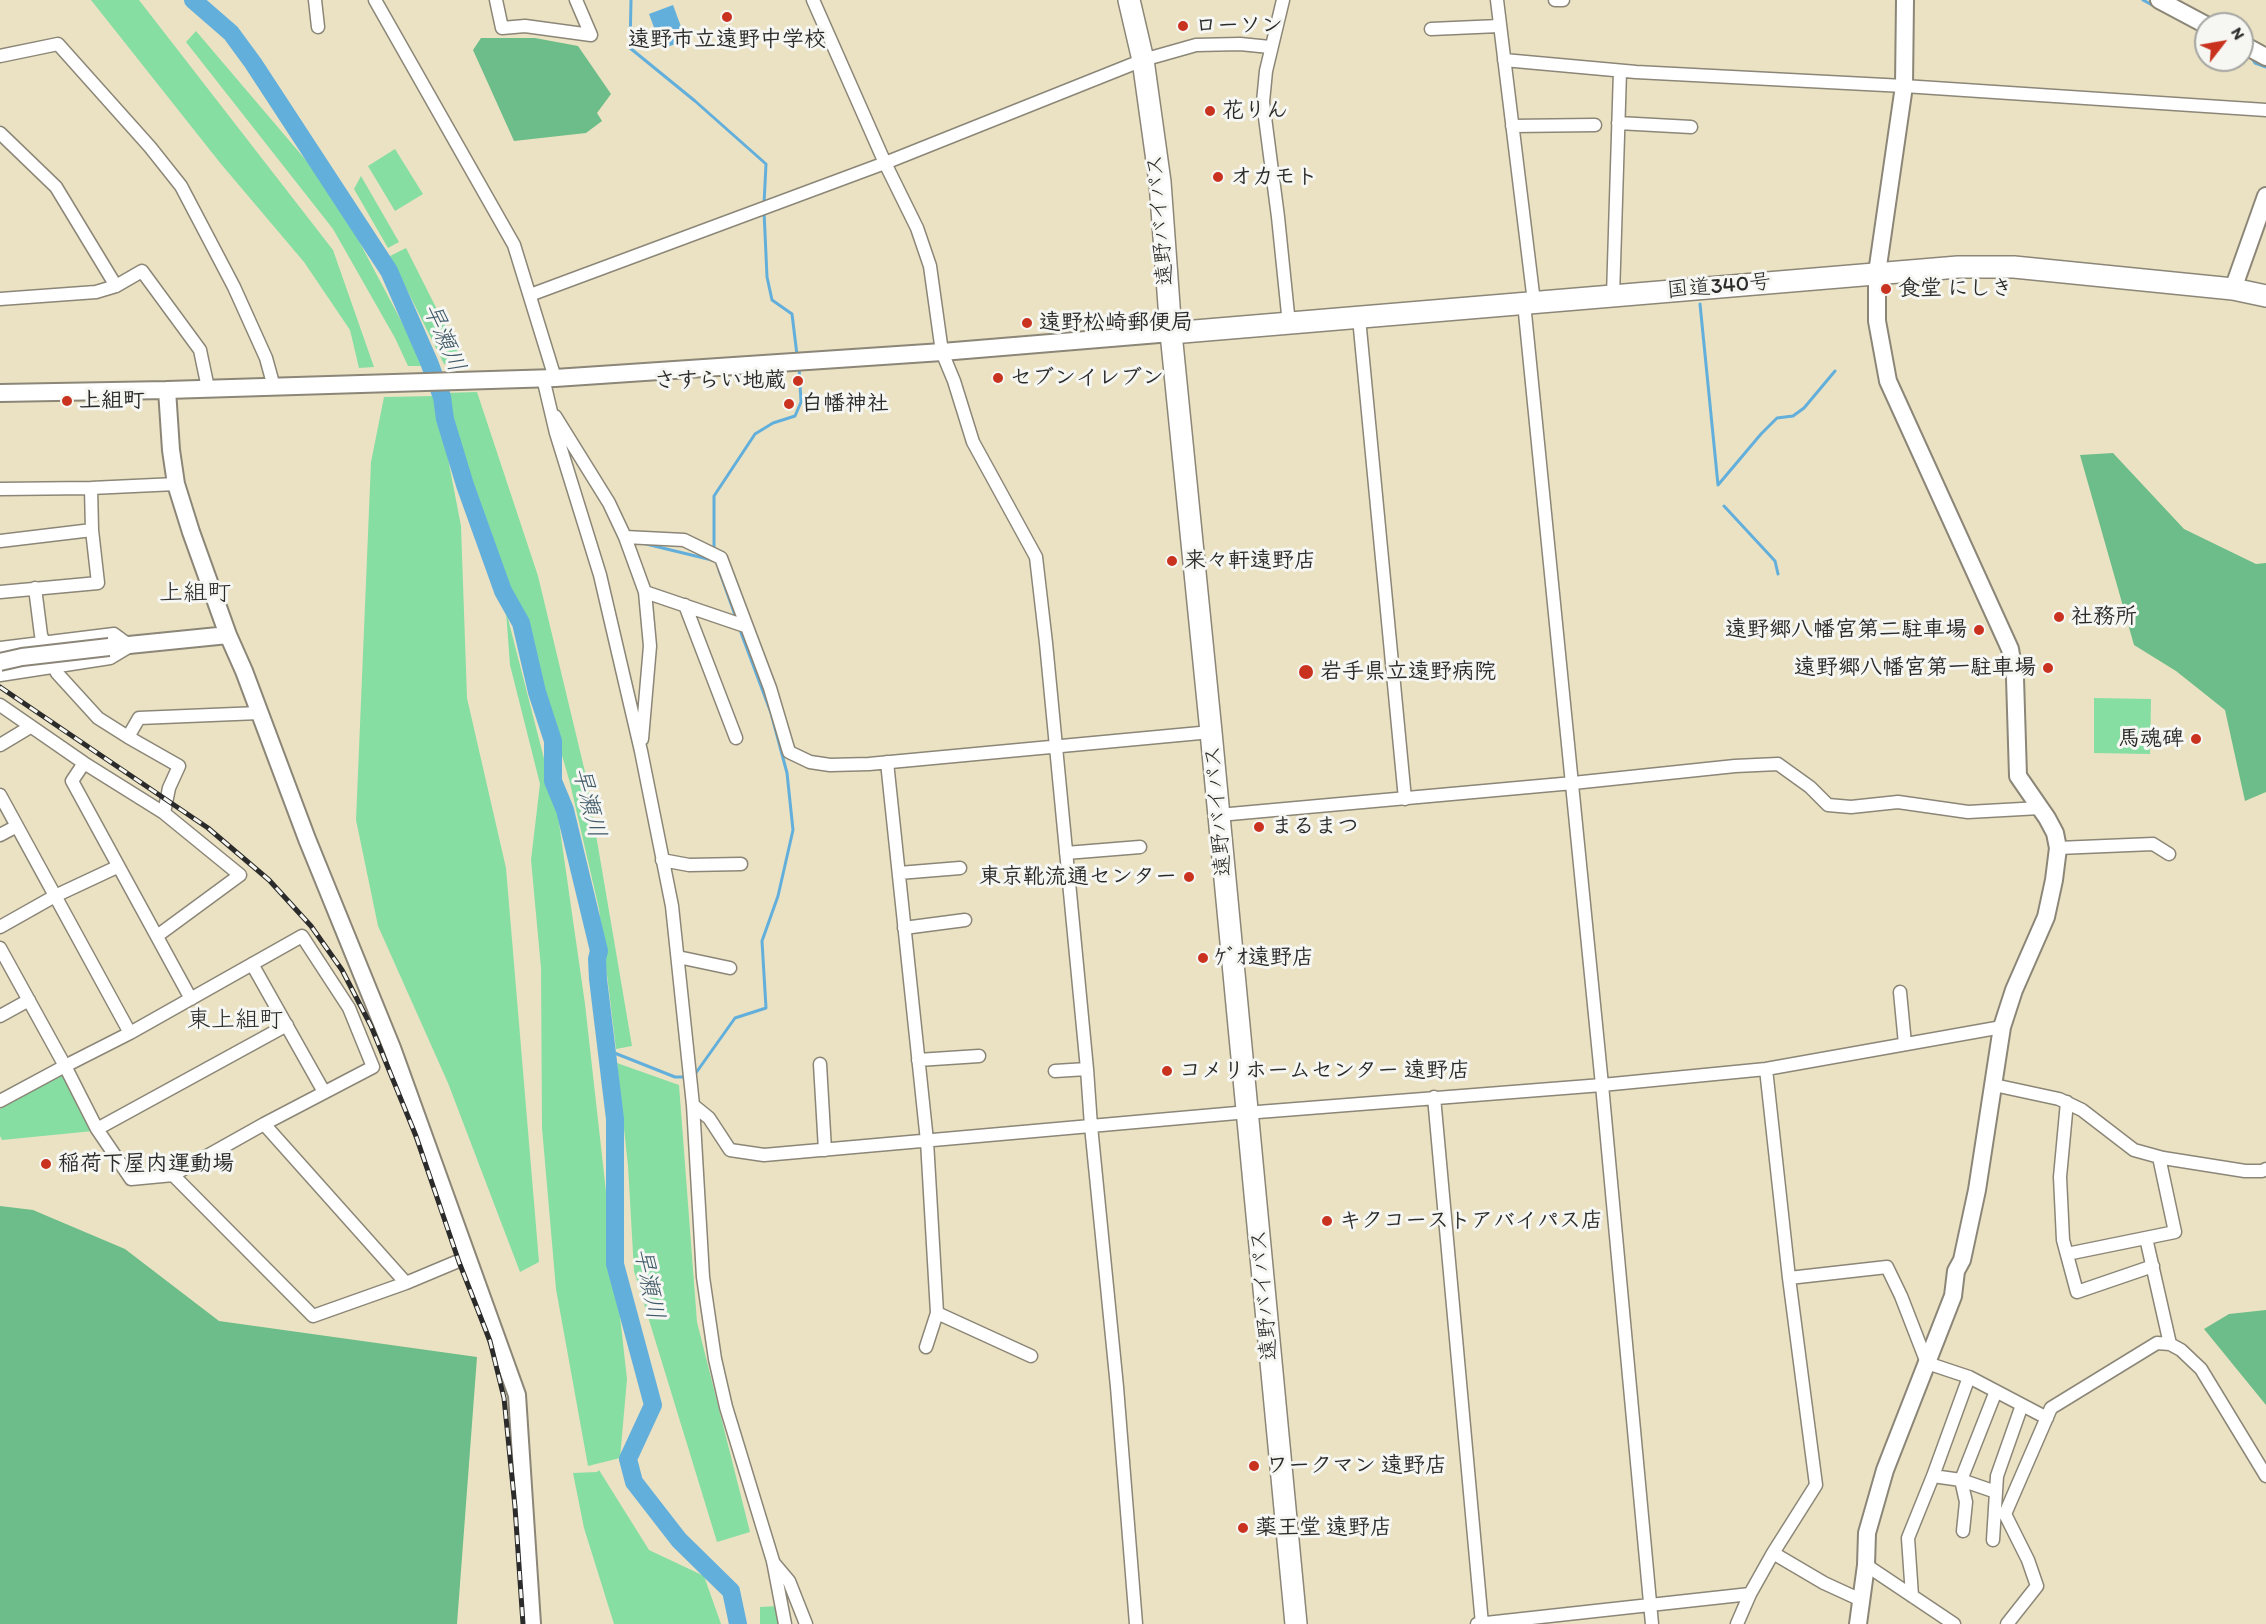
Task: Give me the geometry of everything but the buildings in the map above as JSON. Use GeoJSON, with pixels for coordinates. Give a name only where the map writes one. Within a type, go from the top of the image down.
{"type":"FeatureCollection","features":[{"type":"Feature","properties":{"kind":"highway","name":"遠野バイパス"},"geometry":{"type":"LineString","coordinates":[[1129,0],[1148,59],[1166,133],[1178,333],[1212,732],[1307,1624]]}},
{"type":"Feature","properties":{"kind":"highway","name":"遠野バイパス"},"geometry":{"type":"LineString","coordinates":[[1141,0],[1148,59]]}},
{"type":"Feature","properties":{"kind":"highway","name":"国道340号"},"geometry":{"type":"LineString","coordinates":[[1178,333],[1958,267],[2014,267],[2233,290],[2266,296]]}},
{"type":"Feature","properties":{"kind":"highway","name":"遠野バイパス"},"geometry":{"type":"LineString","coordinates":[[1178,333],[1230,814],[1296,1624]]}},
{"type":"Feature","properties":{"kind":"street"},"geometry":{"type":"LineString","coordinates":[[315,0],[318,27]]}},
{"type":"Feature","properties":{"kind":"street"},"geometry":{"type":"LineString","coordinates":[[375,0],[514,245],[530,295],[550,408],[600,574],[641,751],[672,906],[693,1105],[703,1277],[715,1359],[726,1407],[772,1561],[785,1624]]}},
{"type":"Feature","properties":{"kind":"street"},"geometry":{"type":"LineString","coordinates":[[496,0],[502,28],[525,26],[591,35],[576,0]]}},
{"type":"Feature","properties":{"kind":"street"},"geometry":{"type":"LineString","coordinates":[[813,0],[885,163],[917,228],[930,266],[942,352],[954,381],[973,442],[1036,557],[1117,1387],[1136,1624]]}},
{"type":"Feature","properties":{"kind":"street"},"geometry":{"type":"LineString","coordinates":[[1283,0],[1270,47],[1263,102],[1289,324]]}},
{"type":"Feature","properties":{"kind":"street"},"geometry":{"type":"LineString","coordinates":[[1497,0],[1529,303],[1652,1624]]}},
{"type":"Feature","properties":{"kind":"street"},"geometry":{"type":"LineString","coordinates":[[1555,0],[1563,0]]}},
{"type":"Feature","properties":{"kind":"street"},"geometry":{"type":"LineString","coordinates":[[1858,1624],[1866,1565],[1867,1533],[1885,1470],[1953,1296],[1956,1271],[1962,1260],[1977,1190],[2002,1027],[2014,990],[2046,918],[2058,848],[2055,833],[2018,776],[2015,678],[2010,649],[1888,381],[1877,321],[1877,273],[1904,86],[1905,0]]}},
{"type":"Feature","properties":{"kind":"street"},"geometry":{"type":"LineString","coordinates":[[2159,0],[2194,19]]}},
{"type":"Feature","properties":{"kind":"street"},"geometry":{"type":"LineString","coordinates":[[1431,29],[1499,26]]}},
{"type":"Feature","properties":{"kind":"street"},"geometry":{"type":"LineString","coordinates":[[0,56],[58,44],[150,147],[181,186],[234,286],[266,358],[274,387]]}},
{"type":"Feature","properties":{"kind":"street"},"geometry":{"type":"LineString","coordinates":[[530,295],[885,163],[1148,59],[1196,45],[1240,44],[1270,47]]}},
{"type":"Feature","properties":{"kind":"street"},"geometry":{"type":"LineString","coordinates":[[1504,60],[1620,71],[1904,86],[2266,110]]}},
{"type":"Feature","properties":{"kind":"street"},"geometry":{"type":"LineString","coordinates":[[1612,296],[1620,71]]}},
{"type":"Feature","properties":{"kind":"street"},"geometry":{"type":"LineString","coordinates":[[1618,123],[1691,127]]}},
{"type":"Feature","properties":{"kind":"street"},"geometry":{"type":"LineString","coordinates":[[1512,126],[1595,125]]}},
{"type":"Feature","properties":{"kind":"street"},"geometry":{"type":"LineString","coordinates":[[0,134],[56,187],[116,286]]}},
{"type":"Feature","properties":{"kind":"street"},"geometry":{"type":"LineString","coordinates":[[2233,290],[2266,196]]}},
{"type":"Feature","properties":{"kind":"street"},"geometry":{"type":"LineString","coordinates":[[0,299],[96,292],[116,286],[142,271],[200,350],[208,388]]}},
{"type":"Feature","properties":{"kind":"street"},"geometry":{"type":"LineString","coordinates":[[1359,318],[1405,799]]}},
{"type":"Feature","properties":{"kind":"street"},"geometry":{"type":"LineString","coordinates":[[0,393],[346,386],[544,378],[942,352],[1178,333]]}},
{"type":"Feature","properties":{"kind":"street"},"geometry":{"type":"LineString","coordinates":[[167,390],[176,484],[228,635],[244,670],[307,839],[392,1048],[517,1395],[532,1624]]}},
{"type":"Feature","properties":{"kind":"street"},"geometry":{"type":"LineString","coordinates":[[550,408],[609,504],[625,537],[645,592],[650,646],[641,751]]}},
{"type":"Feature","properties":{"kind":"street"},"geometry":{"type":"LineString","coordinates":[[0,489],[92,489],[176,484]]}},
{"type":"Feature","properties":{"kind":"street"},"geometry":{"type":"LineString","coordinates":[[0,592],[98,582],[92,530],[92,489]]}},
{"type":"Feature","properties":{"kind":"street"},"geometry":{"type":"LineString","coordinates":[[0,541],[92,530]]}},
{"type":"Feature","properties":{"kind":"street"},"geometry":{"type":"LineString","coordinates":[[625,537],[684,540],[721,558],[770,688],[789,752],[810,762],[830,765],[887,762],[1212,732]]}},
{"type":"Feature","properties":{"kind":"street"},"geometry":{"type":"LineString","coordinates":[[35,588],[41,634],[55,668],[98,718],[180,766],[169,788],[164,813]]}},
{"type":"Feature","properties":{"kind":"street"},"geometry":{"type":"LineString","coordinates":[[645,592],[745,626]]}},
{"type":"Feature","properties":{"kind":"street"},"geometry":{"type":"LineString","coordinates":[[685,605],[736,738]]}},
{"type":"Feature","properties":{"kind":"street"},"geometry":{"type":"LineString","coordinates":[[0,648],[114,634],[130,645]]}},
{"type":"Feature","properties":{"kind":"street"},"geometry":{"type":"LineString","coordinates":[[0,662],[22,657],[228,635]]}},
{"type":"Feature","properties":{"kind":"street"},"geometry":{"type":"LineString","coordinates":[[0,675],[110,658],[130,645]]}},
{"type":"Feature","properties":{"kind":"street"},"geometry":{"type":"LineString","coordinates":[[0,705],[84,763],[164,813],[240,875],[157,936]]}},
{"type":"Feature","properties":{"kind":"street"},"geometry":{"type":"LineString","coordinates":[[128,737],[139,718],[259,713]]}},
{"type":"Feature","properties":{"kind":"street"},"geometry":{"type":"LineString","coordinates":[[0,745],[30,727]]}},
{"type":"Feature","properties":{"kind":"street"},"geometry":{"type":"LineString","coordinates":[[887,762],[927,1141],[937,1313],[926,1347]]}},
{"type":"Feature","properties":{"kind":"street"},"geometry":{"type":"LineString","coordinates":[[84,763],[72,781],[191,999]]}},
{"type":"Feature","properties":{"kind":"street"},"geometry":{"type":"LineString","coordinates":[[1230,814],[1735,766],[1778,764],[1810,787],[1828,806],[1851,807],[1898,802],[1968,812],[2040,808]]}},
{"type":"Feature","properties":{"kind":"street"},"geometry":{"type":"LineString","coordinates":[[0,795],[130,1033]]}},
{"type":"Feature","properties":{"kind":"street"},"geometry":{"type":"LineString","coordinates":[[0,835],[17,826]]}},
{"type":"Feature","properties":{"kind":"street"},"geometry":{"type":"LineString","coordinates":[[2058,848],[2153,844],[2169,854]]}},
{"type":"Feature","properties":{"kind":"street"},"geometry":{"type":"LineString","coordinates":[[1066,854],[1140,848]]}},
{"type":"Feature","properties":{"kind":"street"},"geometry":{"type":"LineString","coordinates":[[663,860],[689,865],[741,864]]}},
{"type":"Feature","properties":{"kind":"street"},"geometry":{"type":"LineString","coordinates":[[0,927],[55,896],[117,867]]}},
{"type":"Feature","properties":{"kind":"street"},"geometry":{"type":"LineString","coordinates":[[899,873],[960,868]]}},
{"type":"Feature","properties":{"kind":"street"},"geometry":{"type":"LineString","coordinates":[[904,928],[965,920]]}},
{"type":"Feature","properties":{"kind":"street"},"geometry":{"type":"LineString","coordinates":[[0,948],[65,1066],[97,1129],[131,1179],[173,1175],[373,1067],[349,1008],[302,936],[130,1033],[65,1066],[0,1101]]}},
{"type":"Feature","properties":{"kind":"street"},"geometry":{"type":"LineString","coordinates":[[678,957],[730,968]]}},
{"type":"Feature","properties":{"kind":"street"},"geometry":{"type":"LineString","coordinates":[[252,964],[324,1092]]}},
{"type":"Feature","properties":{"kind":"street"},"geometry":{"type":"LineString","coordinates":[[1900,992],[1905,1044]]}},
{"type":"Feature","properties":{"kind":"street"},"geometry":{"type":"LineString","coordinates":[[0,1016],[29,1000]]}},
{"type":"Feature","properties":{"kind":"street"},"geometry":{"type":"LineString","coordinates":[[97,1129],[287,1025]]}},
{"type":"Feature","properties":{"kind":"street"},"geometry":{"type":"LineString","coordinates":[[693,1105],[709,1118],[730,1150],[764,1155],[1091,1125],[1434,1096],[1602,1085],[1766,1069],[2002,1027]]}},
{"type":"Feature","properties":{"kind":"street"},"geometry":{"type":"LineString","coordinates":[[918,1060],[979,1056]]}},
{"type":"Feature","properties":{"kind":"street"},"geometry":{"type":"LineString","coordinates":[[820,1064],[825,1150]]}},
{"type":"Feature","properties":{"kind":"street"},"geometry":{"type":"LineString","coordinates":[[1055,1071],[1087,1069]]}},
{"type":"Feature","properties":{"kind":"street"},"geometry":{"type":"LineString","coordinates":[[1737,1624],[1750,1594],[1773,1553],[1816,1485],[1789,1278],[1766,1069]]}},
{"type":"Feature","properties":{"kind":"street"},"geometry":{"type":"LineString","coordinates":[[1994,1085],[2067,1102],[2082,1110],[2134,1150],[2159,1157],[2245,1171],[2266,1169]]}},
{"type":"Feature","properties":{"kind":"street"},"geometry":{"type":"LineString","coordinates":[[1434,1096],[1482,1624]]}},
{"type":"Feature","properties":{"kind":"street"},"geometry":{"type":"LineString","coordinates":[[2067,1102],[2060,1178],[2063,1240],[2077,1292],[2153,1266]]}},
{"type":"Feature","properties":{"kind":"street"},"geometry":{"type":"LineString","coordinates":[[264,1124],[406,1282]]}},
{"type":"Feature","properties":{"kind":"street"},"geometry":{"type":"LineString","coordinates":[[2067,1254],[2175,1232],[2159,1157]]}},
{"type":"Feature","properties":{"kind":"street"},"geometry":{"type":"LineString","coordinates":[[173,1175],[313,1316],[468,1257]]}},
{"type":"Feature","properties":{"kind":"street"},"geometry":{"type":"LineString","coordinates":[[2146,1238],[2170,1344]]}},
{"type":"Feature","properties":{"kind":"street"},"geometry":{"type":"LineString","coordinates":[[1789,1278],[1887,1267],[1927,1363]]}},
{"type":"Feature","properties":{"kind":"street"},"geometry":{"type":"LineString","coordinates":[[937,1313],[1031,1356]]}},
{"type":"Feature","properties":{"kind":"street"},"geometry":{"type":"LineString","coordinates":[[2007,1624],[2037,1586],[2028,1560],[2005,1514],[2051,1408],[2157,1343],[2170,1344],[2181,1350],[2201,1369],[2266,1476]]}},
{"type":"Feature","properties":{"kind":"street"},"geometry":{"type":"LineString","coordinates":[[1927,1363],[1969,1377],[2047,1418]]}},
{"type":"Feature","properties":{"kind":"street"},"geometry":{"type":"LineString","coordinates":[[1912,1596],[1908,1538],[1969,1377]]}},
{"type":"Feature","properties":{"kind":"street"},"geometry":{"type":"LineString","coordinates":[[1963,1531],[1966,1502],[1961,1480],[1996,1392]]}},
{"type":"Feature","properties":{"kind":"street"},"geometry":{"type":"LineString","coordinates":[[1993,1540],[1997,1476],[2022,1405]]}},
{"type":"Feature","properties":{"kind":"street"},"geometry":{"type":"LineString","coordinates":[[1933,1476],[1961,1480],[1996,1492]]}},
{"type":"Feature","properties":{"kind":"street"},"geometry":{"type":"LineString","coordinates":[[1773,1553],[1824,1583],[1862,1600]]}},
{"type":"Feature","properties":{"kind":"street"},"geometry":{"type":"LineString","coordinates":[[772,1561],[789,1581],[806,1624]]}},
{"type":"Feature","properties":{"kind":"street"},"geometry":{"type":"LineString","coordinates":[[1866,1565],[1954,1624]]}},
{"type":"Feature","properties":{"kind":"street"},"geometry":{"type":"LineString","coordinates":[[1477,1624],[1750,1594]]}},
{"type":"Feature","properties":{"kind":"green space"},"geometry":{"type":"Polygon","coordinates":[[[91,0],[139,0],[333,250],[374,367],[359,368],[350,330],[304,262],[221,164],[91,0]]]}},
{"type":"Feature","properties":{"kind":"green space"},"geometry":{"type":"Polygon","coordinates":[[[196,31],[333,192],[425,366],[408,366],[395,338],[333,229],[186,42],[196,31]]]}},
{"type":"Feature","properties":{"kind":"green space"},"geometry":{"type":"Polygon","coordinates":[[[481,38],[535,38],[578,46],[611,94],[597,113],[602,121],[586,133],[514,141],[473,50],[481,38]]]}},
{"type":"Feature","properties":{"kind":"green space"},"geometry":{"type":"Polygon","coordinates":[[[395,149],[423,194],[395,211],[368,166],[395,149]]]}},
{"type":"Feature","properties":{"kind":"green space"},"geometry":{"type":"Polygon","coordinates":[[[361,176],[399,242],[388,248],[354,189],[361,176]]]}},
{"type":"Feature","properties":{"kind":"green space"},"geometry":{"type":"Polygon","coordinates":[[[406,248],[465,365],[444,364],[390,256],[406,248]]]}},
{"type":"Feature","properties":{"kind":"green space"},"geometry":{"type":"Polygon","coordinates":[[[477,392],[538,576],[586,776],[632,1046],[616,1049],[599,909],[570,783],[523,621],[469,484],[444,393],[477,392]]]}},
{"type":"Feature","properties":{"kind":"green space"},"geometry":{"type":"Polygon","coordinates":[[[436,396],[461,526],[467,698],[506,868],[539,1262],[520,1272],[448,1083],[378,926],[356,820],[371,462],[384,397],[436,396]]]}},
{"type":"Feature","properties":{"kind":"green space"},"geometry":{"type":"Polygon","coordinates":[[[2113,453],[2184,529],[2256,564],[2266,563],[2266,792],[2245,801],[2225,710],[2176,671],[2134,645],[2080,455],[2113,453]]]}},
{"type":"Feature","properties":{"kind":"green space"},"geometry":{"type":"Polygon","coordinates":[[[506,611],[557,809],[585,1004],[627,1379],[620,1458],[588,1466],[556,1289],[542,1128],[541,968],[531,860],[540,784],[510,665],[506,611]]]}},
{"type":"Feature","properties":{"kind":"green space"},"geometry":{"type":"Polygon","coordinates":[[[2094,698],[2151,699],[2150,754],[2094,753],[2094,698]]]}},
{"type":"Feature","properties":{"kind":"green space"},"geometry":{"type":"Polygon","coordinates":[[[617,1063],[679,1085],[697,1322],[750,1532],[717,1542],[634,1271],[628,1166],[617,1063]]]}},
{"type":"Feature","properties":{"kind":"green space"},"geometry":{"type":"Polygon","coordinates":[[[63,1072],[93,1131],[2,1140],[0,1109],[63,1072]]]}},
{"type":"Feature","properties":{"kind":"green space"},"geometry":{"type":"Polygon","coordinates":[[[0,1206],[33,1210],[125,1249],[219,1321],[477,1357],[457,1624],[0,1624],[0,1206]]]}},
{"type":"Feature","properties":{"kind":"green space"},"geometry":{"type":"Polygon","coordinates":[[[2266,1310],[2266,1405],[2204,1329],[2229,1314],[2266,1310]]]}},
{"type":"Feature","properties":{"kind":"green space"},"geometry":{"type":"Polygon","coordinates":[[[599,1470],[649,1550],[704,1576],[721,1624],[614,1624],[584,1528],[573,1473],[599,1470]]]}},
{"type":"Feature","properties":{"kind":"green space"},"geometry":{"type":"Polygon","coordinates":[[[778,1606],[781,1624],[760,1624],[760,1607],[778,1606]]]}},
{"type":"Feature","properties":{"kind":"water"},"geometry":{"type":"Polygon","coordinates":[[[673,5],[686,40],[662,49],[649,14],[673,5]]]}},
{"type":"Feature","properties":{"kind":"waterway","name":"早瀬川"},"geometry":{"type":"LineString","coordinates":[[193,0],[231,33],[253,63],[389,271],[442,397],[445,419],[465,485],[503,591],[521,623],[537,692],[553,741],[553,781],[565,810],[599,951],[598,979],[615,1119],[615,1264],[653,1405],[628,1459],[634,1482],[679,1540],[731,1591],[738,1624]]}},
{"type":"Feature","properties":{"kind":"waterway"},"geometry":{"type":"LineString","coordinates":[[631,0],[630,48],[695,101],[766,164],[764,204]]}},
{"type":"Feature","properties":{"kind":"waterway"},"geometry":{"type":"LineString","coordinates":[[2143,0],[2154,6]]}},
{"type":"Feature","properties":{"kind":"waterway"},"geometry":{"type":"LineString","coordinates":[[2254,62],[2266,67]]}},
{"type":"Feature","properties":{"kind":"waterway"},"geometry":{"type":"LineString","coordinates":[[764,211],[767,277],[772,300],[792,314],[797,355]]}},
{"type":"Feature","properties":{"kind":"waterway"},"geometry":{"type":"LineString","coordinates":[[1700,304],[1718,485],[1777,418],[1793,416],[1804,408],[1835,371]]}},
{"type":"Feature","properties":{"kind":"waterway"},"geometry":{"type":"LineString","coordinates":[[714,549],[714,496],[755,434],[773,423],[795,416],[801,402],[799,367]]}},
{"type":"Feature","properties":{"kind":"waterway"},"geometry":{"type":"LineString","coordinates":[[1724,506],[1775,561],[1778,574]]}},
{"type":"Feature","properties":{"kind":"waterway"},"geometry":{"type":"LineString","coordinates":[[646,544],[712,560]]}},
{"type":"Feature","properties":{"kind":"waterway"},"geometry":{"type":"LineString","coordinates":[[719,570],[736,618]]}},
{"type":"Feature","properties":{"kind":"waterway"},"geometry":{"type":"LineString","coordinates":[[693,1077],[735,1018],[766,1008],[762,941],[778,896],[793,830],[787,773],[771,713],[740,630]]}},
{"type":"Feature","properties":{"kind":"waterway"},"geometry":{"type":"LineString","coordinates":[[607,1050],[675,1077],[687,1077]]}},
{"type":"Feature","properties":{"kind":"railway"},"geometry":{"type":"LineString","coordinates":[[0,687],[208,828],[269,880],[311,926],[342,970],[371,1026],[416,1136],[459,1262],[490,1341],[504,1398],[515,1507],[523,1624]]}},
{"type":"Feature","properties":{"kind":"place","name":"遠野市立遠野中学校"},"geometry":{"type":"Point","coordinates":[727,17]}},
{"type":"Feature","properties":{"kind":"place","name":"ローソン"},"geometry":{"type":"Point","coordinates":[1183,26]}},
{"type":"Feature","properties":{"kind":"place","name":"花りん"},"geometry":{"type":"Point","coordinates":[1210,111]}},
{"type":"Feature","properties":{"kind":"place","name":"オカモト"},"geometry":{"type":"Point","coordinates":[1218,177]}},
{"type":"Feature","properties":{"kind":"place","name":"食堂 にしき"},"geometry":{"type":"Point","coordinates":[1886,289]}},
{"type":"Feature","properties":{"kind":"place","name":"遠野松崎郵便局"},"geometry":{"type":"Point","coordinates":[1027,323]}},
{"type":"Feature","properties":{"kind":"place","name":"セブンイレブン"},"geometry":{"type":"Point","coordinates":[998,378]}},
{"type":"Feature","properties":{"kind":"place","name":"さすらい地蔵"},"geometry":{"type":"Point","coordinates":[798,381]}},
{"type":"Feature","properties":{"kind":"place","name":"上組町"},"geometry":{"type":"Point","coordinates":[67,401]}},
{"type":"Feature","properties":{"kind":"place","name":"白幡神社"},"geometry":{"type":"Point","coordinates":[789,404]}},
{"type":"Feature","properties":{"kind":"place","name":"来々軒遠野店"},"geometry":{"type":"Point","coordinates":[1172,561]}},
{"type":"Feature","properties":{"kind":"place","name":"社務所"},"geometry":{"type":"Point","coordinates":[2059,617]}},
{"type":"Feature","properties":{"kind":"place","name":"遠野郷八幡宮第二駐車場"},"geometry":{"type":"Point","coordinates":[1979,630]}},
{"type":"Feature","properties":{"kind":"place","name":"遠野郷八幡宮第一駐車場"},"geometry":{"type":"Point","coordinates":[2048,668]}},
{"type":"Feature","properties":{"kind":"place","name":"岩手県立遠野病院"},"geometry":{"type":"Point","coordinates":[1306,672]}},
{"type":"Feature","properties":{"kind":"place","name":"馬魂碑"},"geometry":{"type":"Point","coordinates":[2196,739]}},
{"type":"Feature","properties":{"kind":"place","name":"まるまつ"},"geometry":{"type":"Point","coordinates":[1259,827]}},
{"type":"Feature","properties":{"kind":"place","name":"東京靴流通センター"},"geometry":{"type":"Point","coordinates":[1189,877]}},
{"type":"Feature","properties":{"kind":"place","name":"ｹﾞｵ遠野店"},"geometry":{"type":"Point","coordinates":[1203,958]}},
{"type":"Feature","properties":{"kind":"place","name":"コメリホームセンター 遠野店"},"geometry":{"type":"Point","coordinates":[1167,1071]}},
{"type":"Feature","properties":{"kind":"place","name":"稲荷下屋内運動場"},"geometry":{"type":"Point","coordinates":[46,1164]}},
{"type":"Feature","properties":{"kind":"place","name":"キクコーストアバイパス店"},"geometry":{"type":"Point","coordinates":[1327,1221]}},
{"type":"Feature","properties":{"kind":"place","name":"ワークマン 遠野店"},"geometry":{"type":"Point","coordinates":[1254,1466]}},
{"type":"Feature","properties":{"kind":"place","name":"薬王堂 遠野店"},"geometry":{"type":"Point","coordinates":[1243,1528]}},
{"type":"Feature","properties":{"kind":"district","name":"上組町"},"geometry":{"type":"Point","coordinates":[195,594]}},
{"type":"Feature","properties":{"kind":"district","name":"東上組町"},"geometry":{"type":"Point","coordinates":[235,1021]}}]}
